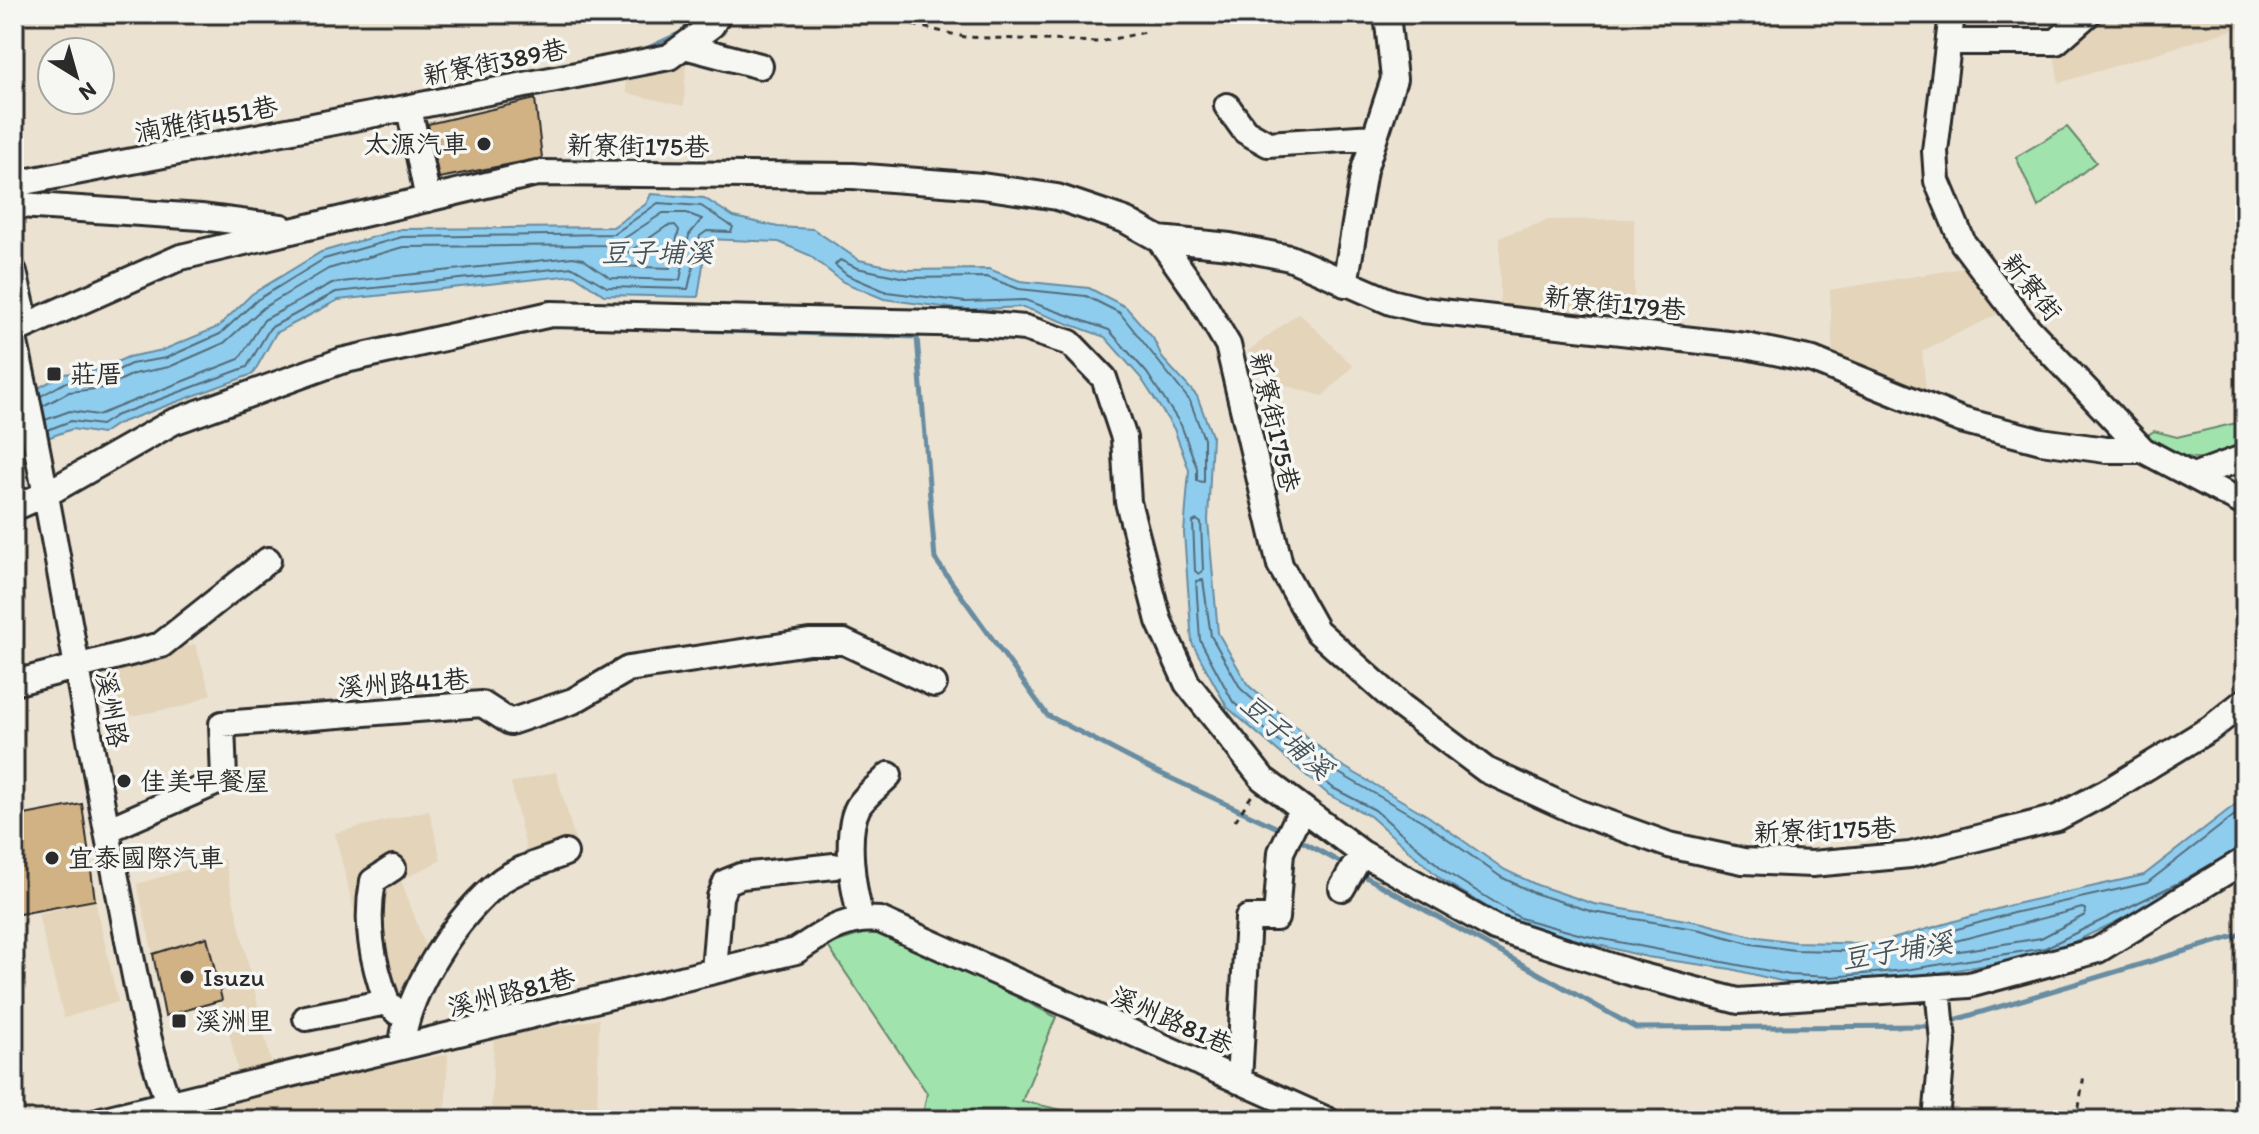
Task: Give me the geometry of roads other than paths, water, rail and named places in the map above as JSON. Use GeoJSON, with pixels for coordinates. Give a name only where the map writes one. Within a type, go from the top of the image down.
{"type":"FeatureCollection","features":[{"type":"Feature","properties":{"kind":"street","name":"新寮街389巷"},"geometry":{"type":"LineString","coordinates":[[409,108],[669,57],[712,25],[718,14]]}},
{"type":"Feature","properties":{"kind":"street"},"geometry":{"type":"LineString","coordinates":[[1345,284],[1373,137],[1387,107],[1394,79],[1387,14]]}},
{"type":"Feature","properties":{"kind":"street","name":"新寮街"},"geometry":{"type":"LineString","coordinates":[[1952,14],[1935,151],[1937,181],[1963,243],[2025,325],[2143,450],[2245,504]]}},
{"type":"Feature","properties":{"kind":"street"},"geometry":{"type":"LineString","coordinates":[[1949,42],[2056,42],[2088,14]]}},
{"type":"Feature","properties":{"kind":"street"},"geometry":{"type":"LineString","coordinates":[[684,46],[760,66]]}},
{"type":"Feature","properties":{"kind":"street"},"geometry":{"type":"LineString","coordinates":[[1227,106],[1245,131],[1268,144],[1373,137]]}},
{"type":"Feature","properties":{"kind":"street"},"geometry":{"type":"LineString","coordinates":[[409,108],[428,199]]}},
{"type":"Feature","properties":{"kind":"street","name":"湳雅街451巷"},"geometry":{"type":"LineString","coordinates":[[14,184],[409,108]]}},
{"type":"Feature","properties":{"kind":"street","name":"新寮街175巷"},"geometry":{"type":"LineString","coordinates":[[14,329],[181,257],[537,173],[853,176],[982,186],[1057,197],[1125,220],[1159,239],[1228,345],[1280,565],[1317,631],[1401,706],[1486,770],[1577,812],[1669,845],[1743,861],[1812,864],[1910,855],[2057,818],[2198,736],[2245,701]]}},
{"type":"Feature","properties":{"kind":"street"},"geometry":{"type":"LineString","coordinates":[[14,201],[20,205],[201,217],[300,229]]}},
{"type":"Feature","properties":{"kind":"street","name":"新寮街179巷"},"geometry":{"type":"LineString","coordinates":[[1159,239],[1230,246],[1290,258],[1345,284],[1423,310],[1773,352],[1813,360],[1988,427],[2041,441],[2093,448],[2143,450]]}},
{"type":"Feature","properties":{"kind":"street"},"geometry":{"type":"LineString","coordinates":[[14,272],[22,306],[14,329]]}},
{"type":"Feature","properties":{"kind":"street"},"geometry":{"type":"LineString","coordinates":[[14,508],[48,493],[173,422],[341,361],[551,314],[978,324],[1025,328],[1070,343],[1104,378],[1124,438],[1128,502],[1159,621],[1187,683],[1263,779],[1293,825],[1352,870],[1495,928],[1635,974],[1738,1001],[1969,985],[2098,950],[2245,860]]}},
{"type":"Feature","properties":{"kind":"street","name":"溪州路"},"geometry":{"type":"LineString","coordinates":[[14,338],[48,493],[75,665],[139,993],[171,1111]]}},
{"type":"Feature","properties":{"kind":"street"},"geometry":{"type":"LineString","coordinates":[[2193,476],[2245,457]]}},
{"type":"Feature","properties":{"kind":"street"},"geometry":{"type":"LineString","coordinates":[[14,683],[161,645],[268,560]]}},
{"type":"Feature","properties":{"kind":"street","name":"溪州路41巷"},"geometry":{"type":"LineString","coordinates":[[107,830],[224,779],[222,724],[482,704],[510,722],[573,701],[628,669],[809,642],[844,642],[934,684]]}},
{"type":"Feature","properties":{"kind":"street"},"geometry":{"type":"LineString","coordinates":[[861,918],[853,887],[855,819],[859,806],[889,775]]}},
{"type":"Feature","properties":{"kind":"street"},"geometry":{"type":"LineString","coordinates":[[1239,1081],[1248,918],[1276,918],[1281,852],[1293,825]]}},
{"type":"Feature","properties":{"kind":"street"},"geometry":{"type":"LineString","coordinates":[[402,1046],[404,1020],[419,985],[466,918],[503,879],[565,853]]}},
{"type":"Feature","properties":{"kind":"street"},"geometry":{"type":"LineString","coordinates":[[714,971],[720,897],[726,882],[741,876],[834,866]]}},
{"type":"Feature","properties":{"kind":"street"},"geometry":{"type":"LineString","coordinates":[[393,868],[373,881],[369,905],[375,968],[387,1002],[404,1020]]}},
{"type":"Feature","properties":{"kind":"street","name":"溪州路81巷"},"geometry":{"type":"LineString","coordinates":[[101,1120],[171,1111],[402,1046],[796,951],[842,923],[861,918],[880,920],[1239,1081],[1296,1114],[1327,1120]]}},
{"type":"Feature","properties":{"kind":"street"},"geometry":{"type":"LineString","coordinates":[[1936,1120],[1941,1024],[1938,987]]}},
{"type":"Feature","properties":{"kind":"street"},"geometry":{"type":"LineString","coordinates":[[306,1018],[387,1002]]}},
{"type":"Feature","properties":{"kind":"water","name":"豆子埔溪"},"geometry":{"type":"Polygon","coordinates":[[[651,194],[704,198],[734,217],[778,227],[813,229],[859,260],[906,270],[989,269],[1020,281],[1089,288],[1126,307],[1153,338],[1163,359],[1197,396],[1212,436],[1208,521],[1218,633],[1248,685],[1336,762],[1428,816],[1505,870],[1537,885],[1594,904],[1703,923],[1752,936],[1795,942],[1875,944],[2011,905],[2144,875],[2245,797],[2245,852],[2180,891],[2047,955],[1906,978],[1832,985],[1789,983],[1731,969],[1647,957],[1517,925],[1441,879],[1370,816],[1329,795],[1227,707],[1192,643],[1184,533],[1189,470],[1174,429],[1141,378],[1105,337],[1023,307],[965,310],[884,299],[843,282],[809,255],[779,242],[707,239],[698,297],[604,295],[574,275],[338,300],[276,333],[253,374],[117,424],[102,434],[72,429],[14,450],[14,401],[64,374],[98,370],[128,357],[163,350],[218,327],[252,294],[321,252],[401,229],[613,227],[646,204],[651,194]]]}},
{"type":"Feature","properties":{"kind":"waterway"},"geometry":{"type":"LineString","coordinates":[[644,50],[681,33],[700,14]]}},
{"type":"Feature","properties":{"kind":"waterway"},"geometry":{"type":"LineString","coordinates":[[662,329],[917,337],[935,559],[1047,715],[1151,769],[1282,830]]}},
{"type":"Feature","properties":{"kind":"waterway"},"geometry":{"type":"LineString","coordinates":[[1294,837],[1345,865]]}},
{"type":"Feature","properties":{"kind":"waterway"},"geometry":{"type":"LineString","coordinates":[[1357,872],[1636,1028],[1935,1026]]}},
{"type":"Feature","properties":{"kind":"waterway"},"geometry":{"type":"LineString","coordinates":[[1948,1022],[2245,933]]}},
{"type":"Feature","properties":{"kind":"place","name":"太源汽車"},"geometry":{"type":"Point","coordinates":[484,144]}},
{"type":"Feature","properties":{"kind":"place","name":"莊厝"},"geometry":{"type":"Point","coordinates":[54,374]}},
{"type":"Feature","properties":{"kind":"place","name":"佳美早餐屋"},"geometry":{"type":"Point","coordinates":[124,781]}},
{"type":"Feature","properties":{"kind":"place","name":"宜泰國際汽車"},"geometry":{"type":"Point","coordinates":[52,858]}},
{"type":"Feature","properties":{"kind":"place","name":"Isuzu"},"geometry":{"type":"Point","coordinates":[187,977]}},
{"type":"Feature","properties":{"kind":"place","name":"溪洲里"},"geometry":{"type":"Point","coordinates":[179,1021]}}]}
